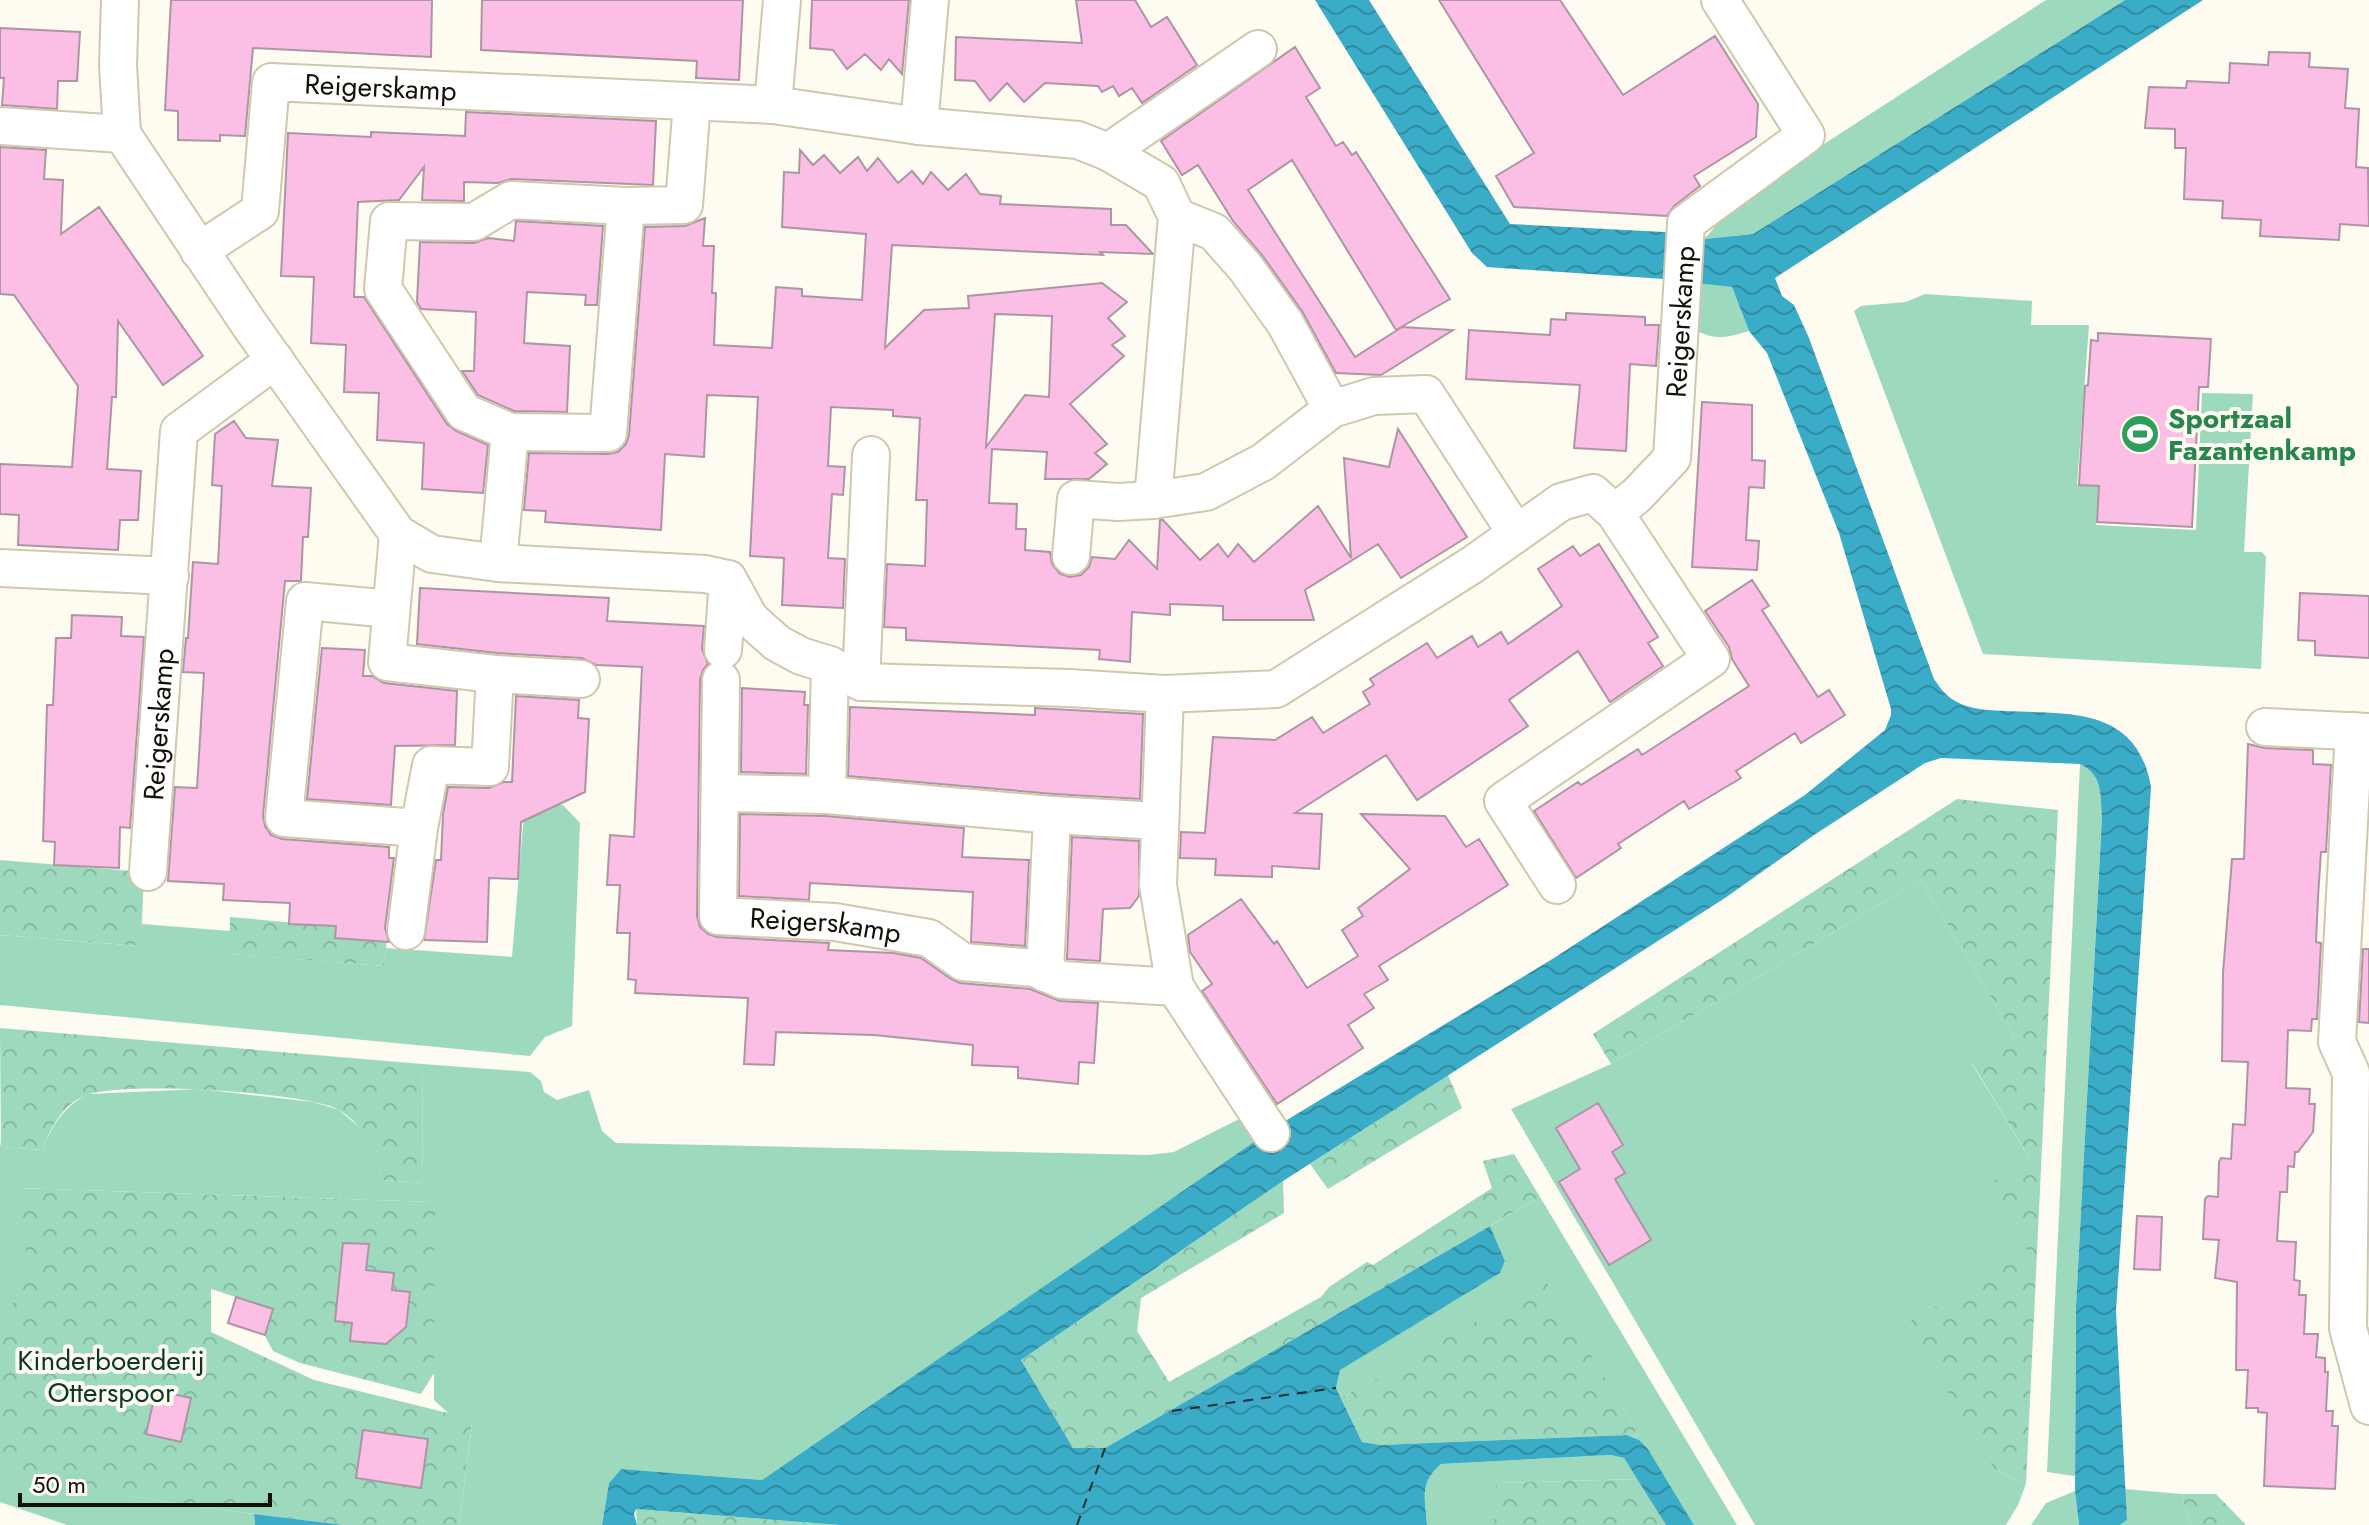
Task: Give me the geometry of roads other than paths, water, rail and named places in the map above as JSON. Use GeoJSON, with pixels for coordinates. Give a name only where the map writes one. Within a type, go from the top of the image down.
{"type":"FeatureCollection","features":[{"type":"Feature","properties":{"kind":"street"},"geometry":{"type":"LineString","coordinates":[[120,0],[118,65],[122,134],[199,251],[398,534],[432,554],[498,563],[705,574],[728,579],[750,619],[777,643],[846,673],[1165,694],[1276,689],[1459,573],[1561,502],[1593,493],[1615,513],[1711,659],[1503,801],[1557,885]]}},
{"type":"Feature","properties":{"kind":"street"},"geometry":{"type":"LineString","coordinates":[[773,105],[782,0]]}},
{"type":"Feature","properties":{"kind":"street"},"geometry":{"type":"LineString","coordinates":[[919,126],[930,0]]}},
{"type":"Feature","properties":{"kind":"street","name":"Reigerskamp"},"geometry":{"type":"LineString","coordinates":[[1615,513],[1672,458],[1686,223],[1806,135],[1720,0]]}},
{"type":"Feature","properties":{"kind":"street"},"geometry":{"type":"LineString","coordinates":[[1108,152],[1258,49]]}},
{"type":"Feature","properties":{"kind":"street","name":"Reigerskamp"},"geometry":{"type":"LineString","coordinates":[[199,251],[260,211],[271,82],[773,105],[919,126],[1078,140],[1108,152],[1161,183],[1177,217]]}},
{"type":"Feature","properties":{"kind":"street"},"geometry":{"type":"LineString","coordinates":[[626,206],[608,433],[510,432],[464,412],[383,289],[389,221],[474,222],[511,200],[626,206],[684,205],[692,102]]}},
{"type":"Feature","properties":{"kind":"street"},"geometry":{"type":"LineString","coordinates":[[0,126],[122,134]]}},
{"type":"Feature","properties":{"kind":"street"},"geometry":{"type":"LineString","coordinates":[[1153,500],[1177,217],[1214,232],[1245,267],[1285,323],[1332,409]]}},
{"type":"Feature","properties":{"kind":"street","name":"Reigerskamp"},"geometry":{"type":"LineString","coordinates":[[148,872],[179,431],[275,360]]}},
{"type":"Feature","properties":{"kind":"street"},"geometry":{"type":"LineString","coordinates":[[1071,556],[1076,499],[1153,500],[1206,492],[1263,462],[1332,409],[1374,396],[1426,394],[1516,533]]}},
{"type":"Feature","properties":{"kind":"street"},"geometry":{"type":"LineString","coordinates":[[498,563],[510,432]]}},
{"type":"Feature","properties":{"kind":"street"},"geometry":{"type":"LineString","coordinates":[[827,795],[846,673],[871,455]]}},
{"type":"Feature","properties":{"kind":"street"},"geometry":{"type":"LineString","coordinates":[[398,534],[387,662],[495,674],[581,679]]}},
{"type":"Feature","properties":{"kind":"street"},"geometry":{"type":"LineString","coordinates":[[0,568],[170,576]]}},
{"type":"Feature","properties":{"kind":"street","name":"Reigerskamp"},"geometry":{"type":"LineString","coordinates":[[728,579],[722,665],[718,916],[835,922],[929,938],[963,962],[1035,968],[1062,980],[1175,987]]}},
{"type":"Feature","properties":{"kind":"street"},"geometry":{"type":"LineString","coordinates":[[391,609],[305,601],[284,818],[419,828]]}},
{"type":"Feature","properties":{"kind":"street"},"geometry":{"type":"LineString","coordinates":[[406,931],[419,828],[431,765],[490,767],[495,674]]}},
{"type":"Feature","properties":{"kind":"street"},"geometry":{"type":"LineString","coordinates":[[1165,694],[1158,885],[1175,987],[1271,1133]]}},
{"type":"Feature","properties":{"kind":"street"},"geometry":{"type":"LineString","coordinates":[[2265,727],[2361,731],[2351,1073],[2360,1180],[2348,1328],[2369,1406]]}},
{"type":"Feature","properties":{"kind":"street"},"geometry":{"type":"LineString","coordinates":[[720,793],[827,795],[1052,815],[1160,821]]}},
{"type":"Feature","properties":{"kind":"street"},"geometry":{"type":"LineString","coordinates":[[1045,973],[1052,815]]}},
{"type":"Feature","properties":{"kind":"water"},"geometry":{"type":"Polygon","coordinates":[[[1315,0],[1369,0],[1510,224],[1664,232],[1704,239],[1753,234],[2125,0],[2203,0],[1775,278],[1782,296],[1794,305],[1809,338],[1934,679],[1952,699],[1973,708],[2075,715],[2115,728],[2131,741],[2143,761],[2151,787],[2116,1311],[2127,1520],[2120,1525],[2079,1525],[2075,1491],[2076,1306],[2102,817],[2099,786],[2093,774],[2080,764],[1941,758],[1925,763],[1814,835],[1725,898],[1283,1181],[1021,1360],[1073,1448],[1105,1448],[1490,1226],[1505,1261],[1500,1273],[1340,1370],[1336,1388],[1362,1442],[1380,1445],[1627,1435],[1639,1440],[1648,1449],[1694,1525],[1666,1525],[1624,1458],[1611,1455],[1441,1464],[1426,1485],[1427,1525],[840,1525],[636,1509],[637,1525],[602,1525],[609,1483],[621,1469],[762,1480],[1282,1123],[1554,958],[1805,795],[1885,730],[1891,709],[1839,533],[1767,353],[1749,331],[1732,287],[1664,279],[1487,267],[1472,253],[1315,0]]]}},
{"type":"Feature","properties":{"kind":"water"},"geometry":{"type":"Polygon","coordinates":[[[254,1514],[344,1525],[255,1525],[254,1514]]]}},
{"type":"Feature","properties":{"kind":"place","name":"Sportzaal Fazantenkamp"},"geometry":{"type":"Point","coordinates":[2140,434]}},
{"type":"Feature","properties":{"kind":"park label","name":"Kinderboerderij Otterspoor"},"geometry":{"type":"Point","coordinates":[111,1376]}}]}
